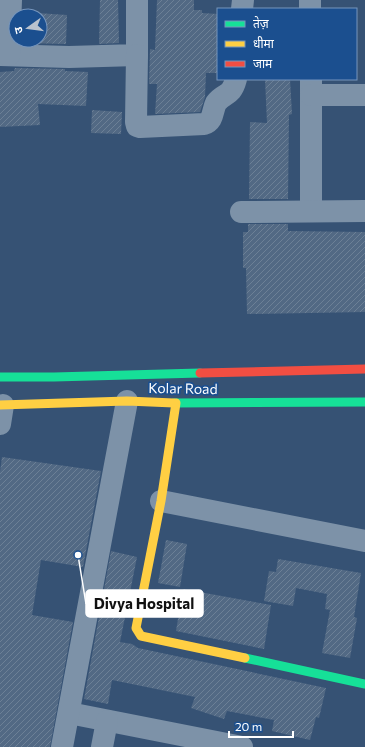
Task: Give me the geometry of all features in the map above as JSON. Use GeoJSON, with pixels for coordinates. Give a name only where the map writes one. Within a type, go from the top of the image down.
{"type":"FeatureCollection","features":[{"type":"Feature","properties":{"kind":"main road","name":"Kolar Road"},"geometry":{"type":"LineString","coordinates":[[0,376],[54,377],[365,369]]}},
{"type":"Feature","properties":{"kind":"main road","name":"Kolar Road"},"geometry":{"type":"LineString","coordinates":[[1,411],[127,401],[176,403],[365,402]]}},
{"type":"Feature","properties":{"kind":"main road"},"geometry":{"type":"LineString","coordinates":[[176,403],[161,501],[136,628],[141,636],[365,684]]}},
{"type":"Feature","properties":{"kind":"street"},"geometry":{"type":"LineString","coordinates":[[11,0],[4,55],[69,57],[137,55]]}},
{"type":"Feature","properties":{"kind":"street"},"geometry":{"type":"LineString","coordinates":[[137,0],[137,126],[208,123],[211,119],[216,104],[231,91],[236,80]]}},
{"type":"Feature","properties":{"kind":"street"},"geometry":{"type":"LineString","coordinates":[[311,211],[311,87],[365,96]]}},
{"type":"Feature","properties":{"kind":"street"},"geometry":{"type":"LineString","coordinates":[[241,212],[365,211]]}},
{"type":"Feature","properties":{"kind":"street"},"geometry":{"type":"LineString","coordinates":[[62,747],[127,401]]}},
{"type":"Feature","properties":{"kind":"street"},"geometry":{"type":"LineString","coordinates":[[161,501],[365,541]]}},
{"type":"Feature","properties":{"kind":"street"},"geometry":{"type":"LineString","coordinates":[[69,713],[214,744],[242,747]]}},
{"type":"Feature","properties":{"kind":"street"},"geometry":{"type":"LineString","coordinates":[[102,747],[107,721]]}},
{"type":"Feature","properties":{"kind":"building"},"geometry":{"type":"Polygon","coordinates":[[[100,0],[118,0],[119,43],[99,44],[100,0]]]}},
{"type":"Feature","properties":{"kind":"building"},"geometry":{"type":"Polygon","coordinates":[[[157,0],[194,0],[194,10],[202,10],[202,13],[217,14],[217,73],[206,73],[205,97],[200,112],[155,114],[157,84],[149,84],[150,49],[155,50],[157,0]]]}},
{"type":"Feature","properties":{"kind":"building"},"geometry":{"type":"Polygon","coordinates":[[[48,14],[67,15],[66,44],[48,44],[48,14]]]}},
{"type":"Feature","properties":{"kind":"building"},"geometry":{"type":"Polygon","coordinates":[[[15,68],[65,69],[65,71],[88,72],[86,106],[38,104],[40,125],[0,127],[0,72],[14,71],[15,68]]]}},
{"type":"Feature","properties":{"kind":"building"},"geometry":{"type":"Polygon","coordinates":[[[265,80],[290,80],[292,114],[289,115],[288,199],[249,199],[250,122],[267,123],[265,80]]]}},
{"type":"Feature","properties":{"kind":"building"},"geometry":{"type":"Polygon","coordinates":[[[92,110],[122,112],[121,134],[91,133],[92,110]]]}},
{"type":"Feature","properties":{"kind":"building"},"geometry":{"type":"Polygon","coordinates":[[[248,224],[288,224],[288,231],[365,232],[365,312],[247,314],[246,268],[243,268],[243,232],[248,232],[248,224]]]}},
{"type":"Feature","properties":{"kind":"building"},"geometry":{"type":"Polygon","coordinates":[[[2,457],[101,471],[83,567],[41,560],[32,615],[73,622],[50,747],[0,747],[0,472],[2,457]]]}},
{"type":"Feature","properties":{"kind":"building"},"geometry":{"type":"Polygon","coordinates":[[[166,540],[187,544],[180,587],[158,583],[166,540]]]}},
{"type":"Feature","properties":{"kind":"building"},"geometry":{"type":"Polygon","coordinates":[[[111,551],[137,557],[120,642],[132,644],[138,648],[326,688],[319,718],[316,717],[310,740],[272,731],[274,720],[227,711],[224,719],[191,708],[195,697],[112,680],[108,704],[84,699],[111,551]]]}},
{"type":"Feature","properties":{"kind":"building"},"geometry":{"type":"Polygon","coordinates":[[[278,559],[361,573],[354,617],[357,618],[350,658],[322,653],[330,610],[325,609],[327,594],[296,588],[293,606],[264,601],[269,571],[276,572],[278,559]]]}},
{"type":"Feature","properties":{"kind":"building"},"geometry":{"type":"Polygon","coordinates":[[[183,589],[271,605],[264,649],[176,631],[183,589]]]}},
{"type":"Feature","properties":{"kind":"traffic: fast"},"geometry":{"type":"LineString","coordinates":[[0,377],[200,373]]}},
{"type":"Feature","properties":{"kind":"traffic: fast"},"geometry":{"type":"LineString","coordinates":[[174,403],[365,402]]}},
{"type":"Feature","properties":{"kind":"traffic: fast"},"geometry":{"type":"LineString","coordinates":[[245,658],[365,684]]}},
{"type":"Feature","properties":{"kind":"traffic: slow"},"geometry":{"type":"LineString","coordinates":[[0,405],[127,401],[174,403]]}},
{"type":"Feature","properties":{"kind":"traffic: slow"},"geometry":{"type":"LineString","coordinates":[[176,403],[161,501],[136,628],[141,636],[245,658]]}},
{"type":"Feature","properties":{"kind":"traffic: jam"},"geometry":{"type":"LineString","coordinates":[[200,373],[365,369]]}},
{"type":"Feature","properties":{"kind":"place","name":"Divya Hospital"},"geometry":{"type":"Point","coordinates":[78,555]}}]}
